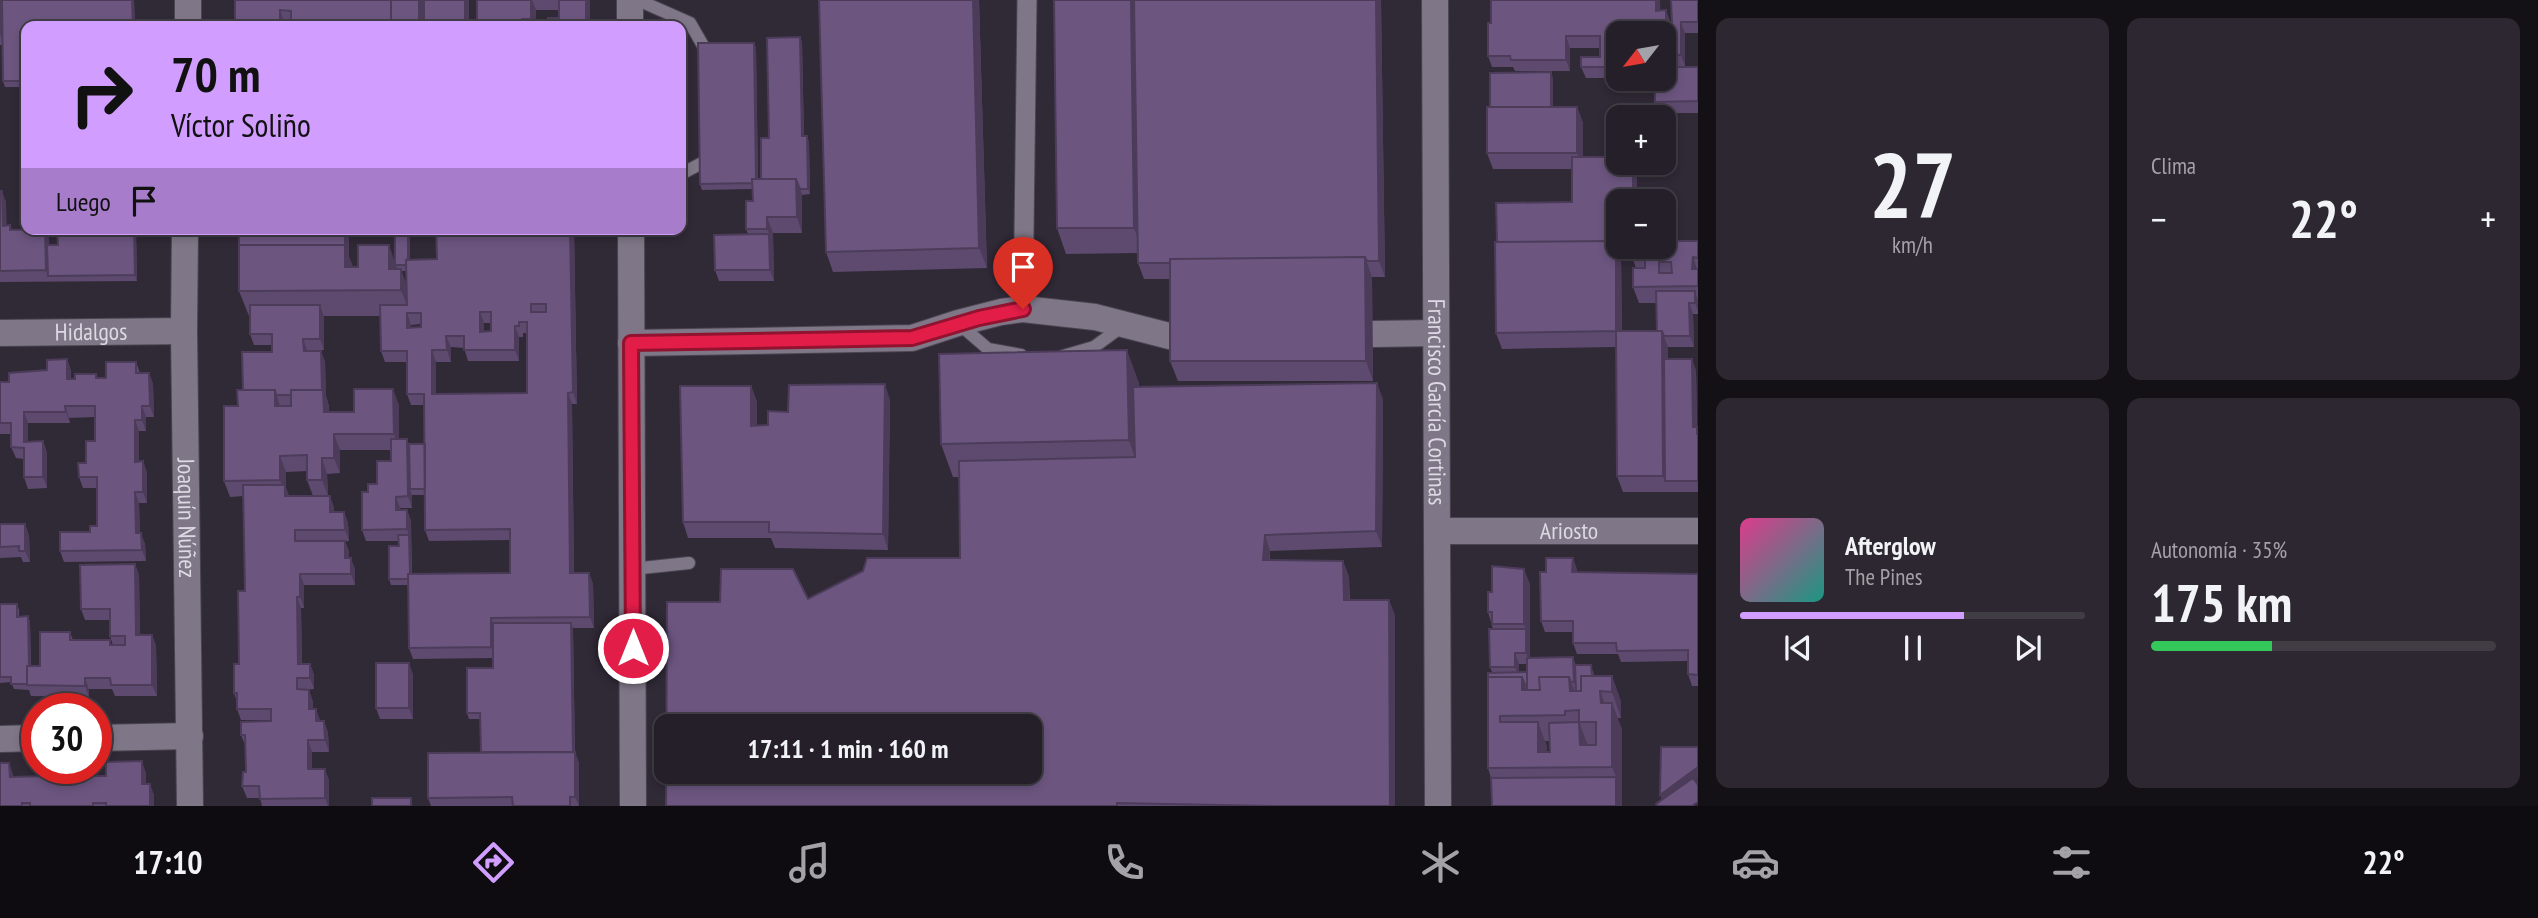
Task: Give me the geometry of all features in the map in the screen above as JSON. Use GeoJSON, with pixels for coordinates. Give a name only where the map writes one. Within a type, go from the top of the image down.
{"type":"FeatureCollection","features":[{"type":"Feature","properties":{"kind":"street"},"geometry":{"type":"LineString","coordinates":[[188,0],[188,21]]}},
{"type":"Feature","properties":{"kind":"street"},"geometry":{"type":"LineString","coordinates":[[630,0],[631,21]]}},
{"type":"Feature","properties":{"kind":"street"},"geometry":{"type":"LineString","coordinates":[[1023,309],[1027,0]]}},
{"type":"Feature","properties":{"kind":"street","name":"Francisco García Cortinas"},"geometry":{"type":"LineString","coordinates":[[1435,0],[1438,806]]}},
{"type":"Feature","properties":{"kind":"street","name":"Joaquín Núñez"},"geometry":{"type":"LineString","coordinates":[[185,235],[190,806]]}},
{"type":"Feature","properties":{"kind":"street"},"geometry":{"type":"LineString","coordinates":[[631,235],[634,806]]}},
{"type":"Feature","properties":{"kind":"street"},"geometry":{"type":"LineString","coordinates":[[631,343],[912,338],[958,323],[1023,309],[1095,317],[1178,338]]}},
{"type":"Feature","properties":{"kind":"street","name":"Hidalgos"},"geometry":{"type":"LineString","coordinates":[[0,333],[184,331]]}},
{"type":"Feature","properties":{"kind":"street"},"geometry":{"type":"LineString","coordinates":[[1373,334],[1435,333]]}},
{"type":"Feature","properties":{"kind":"street","name":"Ariosto"},"geometry":{"type":"LineString","coordinates":[[1439,531],[1698,531]]}},
{"type":"Feature","properties":{"kind":"street"},"geometry":{"type":"LineString","coordinates":[[112,737],[190,736]]}},
{"type":"Feature","properties":{"kind":"street"},"geometry":{"type":"LineString","coordinates":[[0,739],[21,738]]}},
{"type":"Feature","properties":{"kind":"lane"},"geometry":{"type":"LineString","coordinates":[[638,0],[685,21]]}},
{"type":"Feature","properties":{"kind":"lane"},"geometry":{"type":"LineString","coordinates":[[686,21],[690,23],[705,49]]}},
{"type":"Feature","properties":{"kind":"lane"},"geometry":{"type":"LineString","coordinates":[[686,171],[702,163]]}},
{"type":"Feature","properties":{"kind":"lane"},"geometry":{"type":"LineString","coordinates":[[958,323],[988,349],[1060,357],[1094,346],[1124,325]]}},
{"type":"Feature","properties":{"kind":"lane"},"geometry":{"type":"LineString","coordinates":[[632,569],[689,563]]}},
{"type":"Feature","properties":{"kind":"building"},"geometry":{"type":"Polygon","coordinates":[[[2,0],[132,0],[133,21],[21,21],[20,81],[3,81],[2,0]]]}},
{"type":"Feature","properties":{"kind":"building"},"geometry":{"type":"Polygon","coordinates":[[[235,0],[391,0],[391,21],[291,21],[291,11],[280,10],[280,21],[235,21],[235,0]]]}},
{"type":"Feature","properties":{"kind":"building"},"geometry":{"type":"Polygon","coordinates":[[[391,0],[419,0],[419,21],[391,21],[391,0]]]}},
{"type":"Feature","properties":{"kind":"building"},"geometry":{"type":"Polygon","coordinates":[[[424,0],[465,0],[465,21],[424,21],[424,0]]]}},
{"type":"Feature","properties":{"kind":"building"},"geometry":{"type":"Polygon","coordinates":[[[477,0],[531,0],[531,19],[477,21],[477,0]]]}},
{"type":"Feature","properties":{"kind":"building"},"geometry":{"type":"Polygon","coordinates":[[[559,0],[586,0],[586,21],[548,21],[548,18],[559,18],[559,0]]]}},
{"type":"Feature","properties":{"kind":"building"},"geometry":{"type":"Polygon","coordinates":[[[819,0],[973,0],[979,248],[826,252],[819,0]]]}},
{"type":"Feature","properties":{"kind":"building"},"geometry":{"type":"Polygon","coordinates":[[[1054,0],[1131,0],[1134,228],[1057,228],[1054,0]]]}},
{"type":"Feature","properties":{"kind":"building"},"geometry":{"type":"Polygon","coordinates":[[[1134,0],[1376,0],[1379,261],[1367,261],[1365,257],[1170,259],[1170,263],[1138,263],[1134,0]]]}},
{"type":"Feature","properties":{"kind":"building"},"geometry":{"type":"Polygon","coordinates":[[[1491,0],[1656,0],[1656,11],[1666,10],[1666,21],[1606,21],[1606,67],[1581,67],[1581,57],[1600,57],[1600,36],[1566,36],[1566,60],[1511,60],[1510,56],[1488,56],[1488,23],[1491,23],[1491,0]]]}},
{"type":"Feature","properties":{"kind":"building"},"geometry":{"type":"Polygon","coordinates":[[[1671,0],[1698,0],[1698,22],[1681,22],[1681,55],[1676,55],[1676,21],[1672,21],[1671,0]]]}},
{"type":"Feature","properties":{"kind":"building"},"geometry":{"type":"Polygon","coordinates":[[[800,37],[802,136],[807,136],[808,189],[800,189],[796,179],[761,179],[761,138],[769,138],[767,38],[800,37]]]}},
{"type":"Feature","properties":{"kind":"building"},"geometry":{"type":"Polygon","coordinates":[[[698,43],[754,43],[756,179],[752,179],[752,183],[700,184],[698,43]]]}},
{"type":"Feature","properties":{"kind":"building"},"geometry":{"type":"Polygon","coordinates":[[[1676,67],[1698,67],[1698,101],[1655,102],[1655,91],[1676,91],[1676,67]]]}},
{"type":"Feature","properties":{"kind":"building"},"geometry":{"type":"Polygon","coordinates":[[[1551,72],[1551,107],[1490,107],[1490,73],[1551,72]]]}},
{"type":"Feature","properties":{"kind":"building"},"geometry":{"type":"Polygon","coordinates":[[[1487,107],[1577,107],[1577,153],[1487,153],[1487,107]]]}},
{"type":"Feature","properties":{"kind":"building"},"geometry":{"type":"Polygon","coordinates":[[[1572,157],[1606,157],[1606,175],[1633,175],[1633,189],[1606,189],[1606,241],[1497,242],[1496,203],[1572,202],[1572,157]]]}},
{"type":"Feature","properties":{"kind":"building"},"geometry":{"type":"Polygon","coordinates":[[[752,179],[796,179],[797,217],[767,217],[767,229],[746,229],[746,201],[753,201],[752,179]]]}},
{"type":"Feature","properties":{"kind":"building"},"geometry":{"type":"Polygon","coordinates":[[[2,191],[3,226],[10,225],[10,230],[21,230],[21,235],[45,235],[46,270],[0,271],[2,191]]]}},
{"type":"Feature","properties":{"kind":"building"},"geometry":{"type":"Polygon","coordinates":[[[769,234],[770,270],[715,270],[714,235],[769,234]]]}},
{"type":"Feature","properties":{"kind":"building"},"geometry":{"type":"Polygon","coordinates":[[[57,235],[134,235],[135,275],[48,276],[47,245],[58,245],[57,235]]]}},
{"type":"Feature","properties":{"kind":"building"},"geometry":{"type":"Polygon","coordinates":[[[239,235],[345,235],[345,245],[239,245],[239,235]]]}},
{"type":"Feature","properties":{"kind":"building"},"geometry":{"type":"Polygon","coordinates":[[[395,235],[408,235],[406,265],[395,265],[395,235]]]}},
{"type":"Feature","properties":{"kind":"building"},"geometry":{"type":"Polygon","coordinates":[[[436,235],[570,235],[573,392],[568,393],[570,573],[589,573],[590,617],[491,618],[491,647],[409,648],[408,574],[510,573],[510,529],[425,530],[424,394],[407,394],[407,351],[381,351],[380,305],[407,305],[406,260],[437,259],[436,235]],[[531,304],[531,312],[546,312],[546,304],[531,304]],[[480,312],[480,332],[491,331],[491,312],[480,312]],[[407,313],[407,328],[421,327],[421,313],[407,313]],[[519,322],[519,326],[515,326],[515,350],[464,350],[464,336],[446,336],[447,350],[432,350],[432,394],[527,393],[527,322],[519,322]]]}},
{"type":"Feature","properties":{"kind":"building"},"geometry":{"type":"Polygon","coordinates":[[[1606,241],[1606,259],[1616,259],[1616,331],[1496,333],[1495,242],[1606,241]]]}},
{"type":"Feature","properties":{"kind":"building"},"geometry":{"type":"Polygon","coordinates":[[[1676,241],[1698,241],[1698,258],[1693,257],[1692,269],[1698,269],[1698,286],[1633,287],[1633,268],[1645,268],[1645,259],[1676,259],[1676,241]],[[1659,262],[1659,273],[1672,273],[1671,262],[1659,262]]]}},
{"type":"Feature","properties":{"kind":"building"},"geometry":{"type":"Polygon","coordinates":[[[239,245],[345,245],[345,267],[358,267],[358,245],[389,245],[389,269],[401,269],[401,290],[239,291],[239,245]]]}},
{"type":"Feature","properties":{"kind":"building"},"geometry":{"type":"Polygon","coordinates":[[[1365,257],[1366,361],[1170,361],[1170,259],[1365,257]]]}},
{"type":"Feature","properties":{"kind":"building"},"geometry":{"type":"Polygon","coordinates":[[[1656,291],[1695,291],[1695,303],[1689,303],[1690,336],[1664,336],[1662,331],[1657,331],[1656,291]]]}},
{"type":"Feature","properties":{"kind":"building"},"geometry":{"type":"Polygon","coordinates":[[[250,305],[320,305],[320,339],[303,339],[304,351],[321,351],[322,390],[291,390],[291,395],[276,395],[275,390],[243,390],[242,352],[272,352],[272,334],[250,334],[250,305]]]}},
{"type":"Feature","properties":{"kind":"building"},"geometry":{"type":"Polygon","coordinates":[[[1616,331],[1662,331],[1663,476],[1617,476],[1616,331]]]}},
{"type":"Feature","properties":{"kind":"building"},"geometry":{"type":"Polygon","coordinates":[[[1127,350],[1129,440],[941,444],[939,354],[1127,350]]]}},
{"type":"Feature","properties":{"kind":"building"},"geometry":{"type":"Polygon","coordinates":[[[67,359],[67,379],[75,379],[75,374],[96,374],[96,378],[106,378],[106,362],[136,362],[136,373],[149,373],[150,406],[142,406],[142,420],[135,420],[135,462],[143,461],[143,492],[135,492],[136,533],[141,533],[142,550],[60,551],[60,532],[90,532],[90,526],[97,526],[97,477],[79,477],[78,463],[86,463],[86,441],[95,441],[95,406],[65,406],[66,412],[24,412],[24,442],[43,441],[43,477],[24,477],[24,448],[11,447],[11,423],[0,423],[0,382],[9,382],[9,373],[47,370],[47,360],[67,359]]]}},
{"type":"Feature","properties":{"kind":"building"},"geometry":{"type":"Polygon","coordinates":[[[1664,359],[1692,359],[1693,427],[1697,427],[1698,434],[1698,481],[1665,481],[1664,359]]]}},
{"type":"Feature","properties":{"kind":"building"},"geometry":{"type":"Polygon","coordinates":[[[1377,383],[1376,531],[1265,535],[1263,560],[1343,561],[1344,600],[1389,600],[1390,806],[1117,803],[1117,806],[666,806],[666,784],[1042,784],[1042,714],[666,714],[667,602],[720,602],[721,569],[793,569],[808,599],[863,571],[867,558],[960,558],[959,461],[1135,457],[1133,387],[1377,383]]]}},
{"type":"Feature","properties":{"kind":"building"},"geometry":{"type":"Polygon","coordinates":[[[885,384],[883,534],[769,532],[769,522],[683,522],[680,386],[751,386],[751,426],[768,425],[768,411],[788,412],[789,385],[885,384]]]}},
{"type":"Feature","properties":{"kind":"building"},"geometry":{"type":"Polygon","coordinates":[[[354,389],[393,389],[394,434],[334,434],[334,458],[322,458],[322,480],[307,480],[307,455],[280,456],[280,480],[224,481],[224,406],[238,406],[237,390],[275,390],[275,406],[291,406],[291,390],[323,390],[324,412],[354,412],[354,389]]]}},
{"type":"Feature","properties":{"kind":"building"},"geometry":{"type":"Polygon","coordinates":[[[391,439],[407,439],[408,496],[396,497],[396,510],[407,510],[407,529],[362,530],[362,492],[368,492],[368,484],[377,484],[377,461],[391,461],[391,439]]]}},
{"type":"Feature","properties":{"kind":"building"},"geometry":{"type":"Polygon","coordinates":[[[409,444],[425,444],[425,489],[410,489],[409,444]]]}},
{"type":"Feature","properties":{"kind":"building"},"geometry":{"type":"Polygon","coordinates":[[[243,485],[285,485],[285,496],[330,496],[330,512],[344,512],[345,530],[295,530],[295,541],[345,541],[345,558],[351,558],[351,574],[300,574],[300,597],[297,597],[298,664],[310,664],[310,678],[297,678],[297,689],[309,690],[309,709],[316,709],[316,721],[324,721],[325,740],[308,740],[308,769],[325,769],[325,798],[260,799],[259,786],[242,786],[243,772],[246,772],[245,735],[241,735],[241,722],[271,721],[271,709],[237,709],[237,693],[234,693],[234,664],[239,664],[238,591],[245,591],[243,485]]]}},
{"type":"Feature","properties":{"kind":"building"},"geometry":{"type":"Polygon","coordinates":[[[0,524],[25,524],[25,551],[19,551],[19,546],[0,547],[0,524]]]}},
{"type":"Feature","properties":{"kind":"building"},"geometry":{"type":"Polygon","coordinates":[[[398,535],[409,535],[408,579],[389,579],[389,546],[399,546],[398,535]]]}},
{"type":"Feature","properties":{"kind":"building"},"geometry":{"type":"Polygon","coordinates":[[[1546,558],[1573,558],[1572,572],[1698,574],[1698,675],[1688,674],[1688,650],[1617,651],[1616,643],[1573,643],[1573,621],[1541,621],[1540,572],[1546,572],[1546,558]]]}},
{"type":"Feature","properties":{"kind":"building"},"geometry":{"type":"Polygon","coordinates":[[[135,564],[136,635],[152,635],[152,685],[111,685],[110,678],[85,678],[85,686],[27,685],[27,666],[40,666],[40,632],[70,632],[70,640],[110,640],[110,645],[125,645],[125,636],[110,636],[110,609],[81,609],[80,565],[135,564]]]}},
{"type":"Feature","properties":{"kind":"building"},"geometry":{"type":"Polygon","coordinates":[[[1492,566],[1524,569],[1524,624],[1492,624],[1492,612],[1488,612],[1488,592],[1492,592],[1492,566]]]}},
{"type":"Feature","properties":{"kind":"building"},"geometry":{"type":"Polygon","coordinates":[[[0,604],[17,604],[17,617],[28,616],[27,684],[11,684],[11,677],[0,677],[0,604]]]}},
{"type":"Feature","properties":{"kind":"building"},"geometry":{"type":"Polygon","coordinates":[[[493,623],[571,623],[573,752],[481,752],[480,713],[467,713],[467,668],[493,668],[493,623]]]}},
{"type":"Feature","properties":{"kind":"building"},"geometry":{"type":"Polygon","coordinates":[[[1489,629],[1526,629],[1526,653],[1515,653],[1515,667],[1490,667],[1489,629]]]}},
{"type":"Feature","properties":{"kind":"building"},"geometry":{"type":"Polygon","coordinates":[[[1573,657],[1574,682],[1571,682],[1569,677],[1539,677],[1540,690],[1527,690],[1527,658],[1573,657]]]}},
{"type":"Feature","properties":{"kind":"building"},"geometry":{"type":"Polygon","coordinates":[[[376,663],[409,663],[409,708],[376,708],[376,663]]]}},
{"type":"Feature","properties":{"kind":"building"},"geometry":{"type":"Polygon","coordinates":[[[1575,665],[1591,665],[1592,676],[1581,676],[1581,691],[1576,691],[1575,665]]]}},
{"type":"Feature","properties":{"kind":"building"},"geometry":{"type":"Polygon","coordinates":[[[1527,672],[1527,685],[1522,677],[1488,677],[1488,673],[1527,672]]]}},
{"type":"Feature","properties":{"kind":"building"},"geometry":{"type":"Polygon","coordinates":[[[1581,676],[1612,676],[1612,692],[1600,691],[1601,703],[1612,703],[1612,767],[1488,768],[1488,677],[1522,677],[1522,690],[1540,690],[1539,677],[1569,677],[1570,691],[1581,691],[1581,676]],[[1579,710],[1565,711],[1565,715],[1500,716],[1500,722],[1538,722],[1538,752],[1550,752],[1549,723],[1579,722],[1579,710]],[[1579,722],[1580,745],[1596,745],[1596,722],[1579,722]]]}},
{"type":"Feature","properties":{"kind":"building"},"geometry":{"type":"Polygon","coordinates":[[[1661,747],[1698,747],[1698,767],[1660,795],[1661,747]]]}},
{"type":"Feature","properties":{"kind":"building"},"geometry":{"type":"Polygon","coordinates":[[[575,752],[575,797],[570,797],[570,806],[513,806],[512,797],[428,798],[428,753],[575,752]]]}},
{"type":"Feature","properties":{"kind":"building"},"geometry":{"type":"Polygon","coordinates":[[[142,761],[142,784],[150,784],[150,806],[106,806],[106,803],[93,803],[93,806],[30,806],[30,803],[22,803],[22,806],[0,806],[0,763],[9,763],[10,777],[21,777],[21,784],[112,784],[112,762],[142,761]]]}},
{"type":"Feature","properties":{"kind":"building"},"geometry":{"type":"Polygon","coordinates":[[[1616,777],[1616,806],[1492,806],[1491,778],[1616,777]]]}},
{"type":"Feature","properties":{"kind":"building"},"geometry":{"type":"Polygon","coordinates":[[[1693,778],[1698,785],[1698,802],[1692,806],[1656,804],[1693,778]]]}},
{"type":"Feature","properties":{"kind":"building"},"geometry":{"type":"Polygon","coordinates":[[[372,798],[411,798],[411,806],[372,806],[372,798]]]}},
{"type":"Feature","properties":{"kind":"route"},"geometry":{"type":"LineString","coordinates":[[633,648],[631,343],[912,338],[958,323],[1023,309]]}}]}
